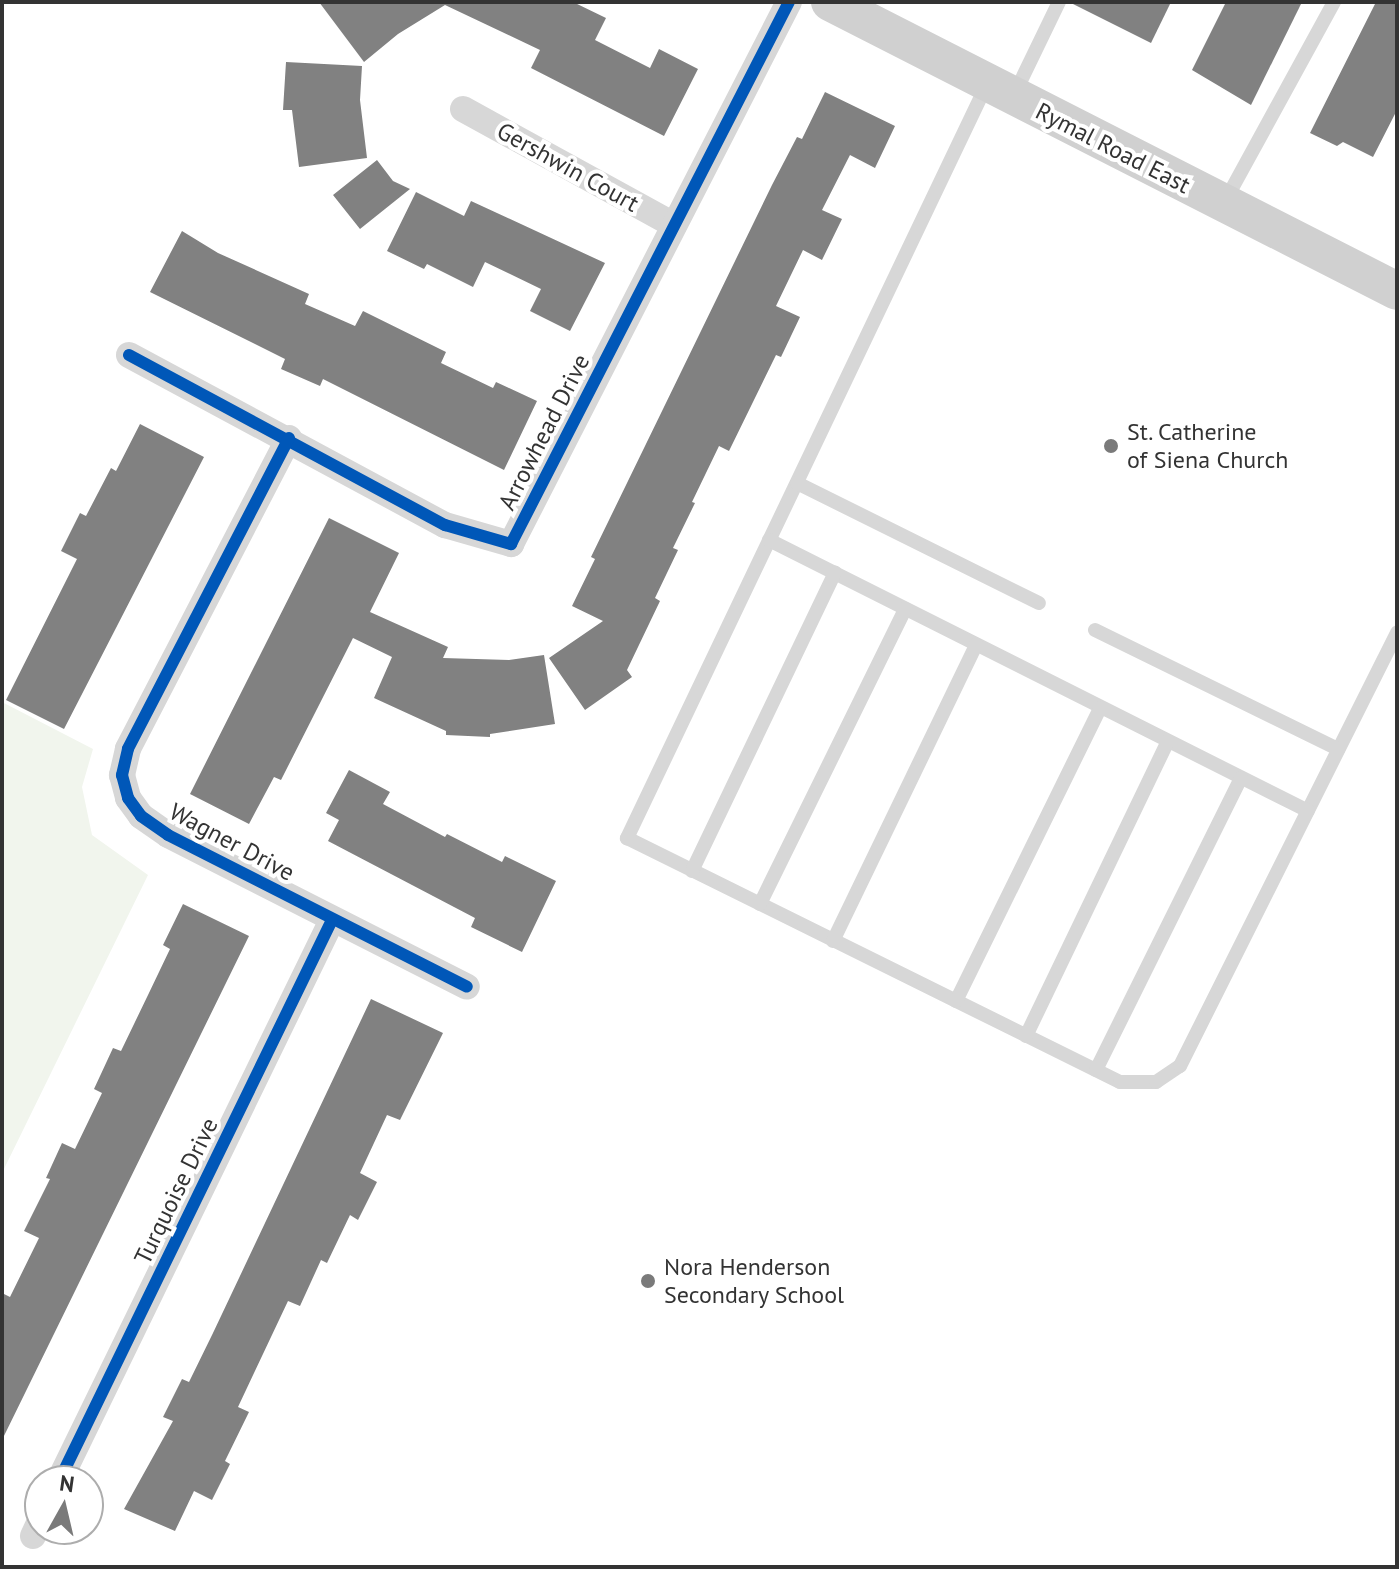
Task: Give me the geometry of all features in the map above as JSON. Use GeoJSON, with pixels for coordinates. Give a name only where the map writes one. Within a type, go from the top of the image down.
{"type":"FeatureCollection","features":[{"type":"Feature","properties":{"kind":"main road","name":"Rymal Road East"},"geometry":{"type":"LineString","coordinates":[[830,2],[1397,291]]}},
{"type":"Feature","properties":{"kind":"street","name":"Arrowhead Drive"},"geometry":{"type":"LineString","coordinates":[[129,355],[289,438],[445,525],[511,544],[789,2]]}},
{"type":"Feature","properties":{"kind":"street","name":"Gershwin Court"},"geometry":{"type":"LineString","coordinates":[[463,109],[674,225]]}},
{"type":"Feature","properties":{"kind":"street","name":"Wagner Drive"},"geometry":{"type":"LineString","coordinates":[[289,438],[128,749],[122,775],[128,798],[141,816],[168,835],[467,987]]}},
{"type":"Feature","properties":{"kind":"street","name":"Turquoise Drive"},"geometry":{"type":"LineString","coordinates":[[67,1465],[332,920]]}},
{"type":"Feature","properties":{"kind":"lane"},"geometry":{"type":"LineString","coordinates":[[1059,2],[1000,90],[797,483],[627,838],[1120,1082],[1156,1082],[1180,1066],[1397,632]]}},
{"type":"Feature","properties":{"kind":"lane"},"geometry":{"type":"LineString","coordinates":[[1224,204],[1334,2]]}},
{"type":"Feature","properties":{"kind":"lane"},"geometry":{"type":"LineString","coordinates":[[797,483],[1039,603]]}},
{"type":"Feature","properties":{"kind":"lane"},"geometry":{"type":"LineString","coordinates":[[769,540],[1308,811]]}},
{"type":"Feature","properties":{"kind":"lane"},"geometry":{"type":"LineString","coordinates":[[692,871],[835,573]]}},
{"type":"Feature","properties":{"kind":"lane"},"geometry":{"type":"LineString","coordinates":[[760,904],[905,609]]}},
{"type":"Feature","properties":{"kind":"lane"},"geometry":{"type":"LineString","coordinates":[[1095,630],[1338,749]]}},
{"type":"Feature","properties":{"kind":"lane"},"geometry":{"type":"LineString","coordinates":[[833,941],[976,645]]}},
{"type":"Feature","properties":{"kind":"lane"},"geometry":{"type":"LineString","coordinates":[[956,1001],[1100,708]]}},
{"type":"Feature","properties":{"kind":"lane"},"geometry":{"type":"LineString","coordinates":[[1026,1036],[1168,741]]}},
{"type":"Feature","properties":{"kind":"lane"},"geometry":{"type":"LineString","coordinates":[[1096,1070],[1241,778]]}},
{"type":"Feature","properties":{"kind":"shaded area"},"geometry":{"type":"Polygon","coordinates":[[[2,702],[93,749],[82,787],[92,835],[148,875],[2,1173],[2,702]]]}},
{"type":"Feature","properties":{"kind":"building"},"geometry":{"type":"Polygon","coordinates":[[[319,2],[573,2],[606,18],[595,40],[650,68],[659,49],[698,69],[664,136],[531,68],[540,50],[445,5],[398,34],[364,62],[319,2]]]}},
{"type":"Feature","properties":{"kind":"building"},"geometry":{"type":"Polygon","coordinates":[[[1069,2],[1171,2],[1151,43],[1069,2]]]}},
{"type":"Feature","properties":{"kind":"building"},"geometry":{"type":"Polygon","coordinates":[[[1226,2],[1302,2],[1251,105],[1192,70],[1226,2]]]}},
{"type":"Feature","properties":{"kind":"building"},"geometry":{"type":"Polygon","coordinates":[[[1376,2],[1397,2],[1397,110],[1373,157],[1343,142],[1337,146],[1310,133],[1376,2]]]}},
{"type":"Feature","properties":{"kind":"building"},"geometry":{"type":"Polygon","coordinates":[[[286,62],[362,66],[360,100],[367,158],[299,167],[292,110],[283,110],[286,62]]]}},
{"type":"Feature","properties":{"kind":"building"},"geometry":{"type":"Polygon","coordinates":[[[825,92],[895,126],[875,168],[850,155],[822,210],[842,219],[822,260],[803,250],[776,306],[800,317],[781,357],[776,355],[729,451],[719,446],[692,502],[695,503],[673,548],[678,550],[655,598],[660,601],[627,670],[632,677],[585,710],[549,658],[603,621],[572,606],[595,559],[591,557],[772,185],[797,137],[802,139],[825,92]]]}},
{"type":"Feature","properties":{"kind":"building"},"geometry":{"type":"Polygon","coordinates":[[[377,160],[393,181],[410,189],[360,229],[333,195],[377,160]]]}},
{"type":"Feature","properties":{"kind":"building"},"geometry":{"type":"Polygon","coordinates":[[[416,192],[464,216],[471,201],[605,263],[570,331],[530,311],[541,289],[485,262],[473,287],[427,264],[424,269],[387,251],[416,192]]]}},
{"type":"Feature","properties":{"kind":"building"},"geometry":{"type":"Polygon","coordinates":[[[182,231],[218,253],[309,294],[305,304],[355,326],[363,311],[446,352],[441,363],[493,388],[496,382],[537,401],[504,470],[323,379],[320,386],[281,369],[285,359],[150,292],[182,231]]]}},
{"type":"Feature","properties":{"kind":"building"},"geometry":{"type":"Polygon","coordinates":[[[140,424],[204,457],[64,729],[6,700],[77,559],[61,551],[80,513],[86,516],[111,468],[116,471],[140,424]]]}},
{"type":"Feature","properties":{"kind":"building"},"geometry":{"type":"Polygon","coordinates":[[[329,518],[399,553],[370,612],[448,647],[443,658],[509,660],[544,655],[555,724],[490,734],[490,737],[446,735],[446,731],[374,698],[392,657],[353,638],[281,780],[274,777],[249,824],[190,794],[329,518]]]}},
{"type":"Feature","properties":{"kind":"building"},"geometry":{"type":"Polygon","coordinates":[[[349,770],[390,792],[383,804],[445,837],[447,834],[502,862],[505,856],[556,881],[522,952],[471,927],[475,918],[328,841],[339,820],[326,813],[349,770]]]}},
{"type":"Feature","properties":{"kind":"building"},"geometry":{"type":"Polygon","coordinates":[[[183,904],[249,936],[2,1440],[2,1293],[10,1297],[39,1238],[24,1231],[50,1179],[46,1178],[62,1143],[75,1149],[102,1093],[94,1089],[113,1048],[121,1051],[148,995],[170,949],[163,945],[183,904]]]}},
{"type":"Feature","properties":{"kind":"building"},"geometry":{"type":"Polygon","coordinates":[[[371,999],[443,1033],[400,1120],[387,1115],[360,1173],[377,1182],[358,1220],[350,1215],[327,1263],[321,1260],[300,1306],[288,1301],[238,1407],[249,1412],[225,1461],[230,1464],[212,1500],[194,1491],[175,1531],[124,1509],[173,1421],[163,1417],[182,1379],[189,1382],[371,999]]]}},
{"type":"Feature","properties":{"kind":"cycle path"},"geometry":{"type":"LineString","coordinates":[[129,355],[445,525],[511,544],[789,2]]}},
{"type":"Feature","properties":{"kind":"cycle path"},"geometry":{"type":"LineString","coordinates":[[289,438],[128,749],[122,775],[128,798],[141,816],[168,835],[467,987]]}},
{"type":"Feature","properties":{"kind":"cycle path"},"geometry":{"type":"LineString","coordinates":[[67,1465],[332,920]]}},
{"type":"Feature","properties":{"kind":"place","name":"St. Catherine of Siena Church"},"geometry":{"type":"Point","coordinates":[1111,446]}},
{"type":"Feature","properties":{"kind":"place","name":"Nora Henderson Secondary School"},"geometry":{"type":"Point","coordinates":[648,1281]}}]}
